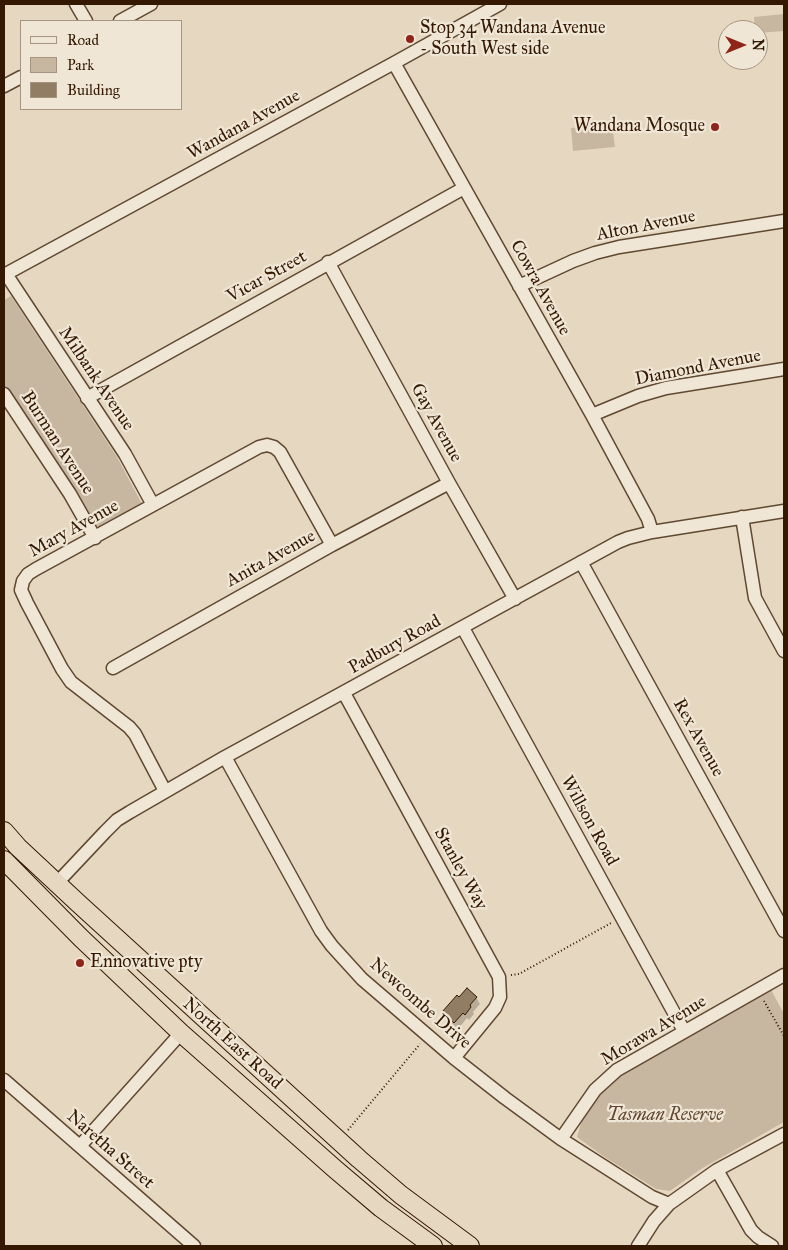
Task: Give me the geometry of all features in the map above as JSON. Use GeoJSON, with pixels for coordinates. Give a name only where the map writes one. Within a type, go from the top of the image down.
{"type":"FeatureCollection","features":[{"type":"Feature","properties":{"kind":"highway","name":"North East Road"},"geometry":{"type":"LineString","coordinates":[[4,831],[57,883],[359,1159],[401,1195],[465,1244]]}},
{"type":"Feature","properties":{"kind":"highway","name":"North East Road"},"geometry":{"type":"LineString","coordinates":[[4,860],[81,938],[181,1032],[335,1169],[381,1208],[432,1246]]}},
{"type":"Feature","properties":{"kind":"highway"},"geometry":{"type":"LineString","coordinates":[[26,883],[57,883],[59,900],[81,938]]}},
{"type":"Feature","properties":{"kind":"street"},"geometry":{"type":"LineString","coordinates":[[76,4],[85,20]]}},
{"type":"Feature","properties":{"kind":"street"},"geometry":{"type":"LineString","coordinates":[[122,20],[151,4]]}},
{"type":"Feature","properties":{"kind":"street","name":"Wandana Avenue"},"geometry":{"type":"LineString","coordinates":[[5,275],[500,4]]}},
{"type":"Feature","properties":{"kind":"street","name":"Cowra Avenue"},"geometry":{"type":"LineString","coordinates":[[394,63],[592,415],[648,519],[652,532]]}},
{"type":"Feature","properties":{"kind":"street"},"geometry":{"type":"LineString","coordinates":[[4,86],[20,77]]}},
{"type":"Feature","properties":{"kind":"street","name":"Vicar Street"},"geometry":{"type":"LineString","coordinates":[[87,398],[328,262],[464,188]]}},
{"type":"Feature","properties":{"kind":"street","name":"Alton Avenue"},"geometry":{"type":"LineString","coordinates":[[519,286],[572,261],[619,247],[784,220]]}},
{"type":"Feature","properties":{"kind":"street","name":"Gay Avenue"},"geometry":{"type":"LineString","coordinates":[[328,262],[515,599]]}},
{"type":"Feature","properties":{"kind":"street","name":"Milbank Avenue"},"geometry":{"type":"LineString","coordinates":[[5,275],[126,454],[153,506]]}},
{"type":"Feature","properties":{"kind":"street","name":"Diamond Avenue"},"geometry":{"type":"LineString","coordinates":[[592,415],[638,396],[666,388],[784,369]]}},
{"type":"Feature","properties":{"kind":"street","name":"Burman Avenue"},"geometry":{"type":"LineString","coordinates":[[4,394],[70,494],[94,538]]}},
{"type":"Feature","properties":{"kind":"street","name":"Mary Avenue"},"geometry":{"type":"LineString","coordinates":[[165,791],[135,734],[129,727],[71,682],[58,662],[27,603],[22,590],[23,581],[28,574],[267,445],[274,447],[280,452],[332,545]]}},
{"type":"Feature","properties":{"kind":"street","name":"Anita Avenue"},"geometry":{"type":"LineString","coordinates":[[113,668],[332,545],[449,483]]}},
{"type":"Feature","properties":{"kind":"street","name":"Padbury Road"},"geometry":{"type":"LineString","coordinates":[[57,883],[117,820],[225,757],[581,562],[628,538],[652,532],[784,511]]}},
{"type":"Feature","properties":{"kind":"street"},"geometry":{"type":"LineString","coordinates":[[742,517],[755,598],[784,651]]}},
{"type":"Feature","properties":{"kind":"street","name":"Rex Avenue"},"geometry":{"type":"LineString","coordinates":[[581,562],[784,931]]}},
{"type":"Feature","properties":{"kind":"street","name":"Willson Road"},"geometry":{"type":"LineString","coordinates":[[463,628],[684,1031]]}},
{"type":"Feature","properties":{"kind":"street","name":"Stanley Way"},"geometry":{"type":"LineString","coordinates":[[344,693],[499,977],[500,997],[495,1008],[454,1058]]}},
{"type":"Feature","properties":{"kind":"street","name":"Newcombe Drive"},"geometry":{"type":"LineString","coordinates":[[225,757],[311,912],[332,946],[362,979],[454,1058],[561,1139],[652,1197],[669,1204]]}},
{"type":"Feature","properties":{"kind":"street","name":"Morawa Avenue"},"geometry":{"type":"LineString","coordinates":[[561,1139],[595,1090],[610,1075],[634,1059],[784,975]]}},
{"type":"Feature","properties":{"kind":"street"},"geometry":{"type":"LineString","coordinates":[[80,1146],[181,1032]]}},
{"type":"Feature","properties":{"kind":"street","name":"Naretha Street"},"geometry":{"type":"LineString","coordinates":[[4,1080],[194,1246]]}},
{"type":"Feature","properties":{"kind":"street"},"geometry":{"type":"LineString","coordinates":[[638,1246],[654,1220],[669,1204],[717,1170],[784,1134]]}},
{"type":"Feature","properties":{"kind":"street"},"geometry":{"type":"LineString","coordinates":[[717,1170],[751,1230],[772,1246]]}},
{"type":"Feature","properties":{"kind":"path"},"geometry":{"type":"LineString","coordinates":[[509,976],[519,974],[615,921]]}},
{"type":"Feature","properties":{"kind":"path"},"geometry":{"type":"LineString","coordinates":[[758,990],[784,1036]]}},
{"type":"Feature","properties":{"kind":"path"},"geometry":{"type":"LineString","coordinates":[[347,1132],[422,1041]]}},
{"type":"Feature","properties":{"kind":"green space"},"geometry":{"type":"Polygon","coordinates":[[[784,14],[784,31],[768,32],[768,20],[754,20],[754,17],[784,14]]]}},
{"type":"Feature","properties":{"kind":"green space"},"geometry":{"type":"Polygon","coordinates":[[[612,124],[615,147],[573,151],[571,128],[612,124]]]}},
{"type":"Feature","properties":{"kind":"green space"},"geometry":{"type":"Polygon","coordinates":[[[11,296],[117,457],[142,504],[98,527],[4,385],[4,300],[11,296]]]}},
{"type":"Feature","properties":{"kind":"green space","name":"Tasman Reserve"},"geometry":{"type":"Polygon","coordinates":[[[768,984],[784,1014],[784,1122],[701,1169],[670,1191],[656,1189],[603,1156],[577,1137],[581,1123],[591,1104],[617,1070],[768,984]]]}},
{"type":"Feature","properties":{"kind":"building"},"geometry":{"type":"Polygon","coordinates":[[[467,988],[477,997],[465,1015],[463,1013],[454,1023],[442,1012],[457,995],[459,997],[467,988]]]}},
{"type":"Feature","properties":{"kind":"place","name":"Stop 34 Wandana Avenue - South West side"},"geometry":{"type":"Point","coordinates":[410,39]}},
{"type":"Feature","properties":{"kind":"place","name":"Wandana Mosque"},"geometry":{"type":"Point","coordinates":[715,127]}},
{"type":"Feature","properties":{"kind":"place","name":"Ennovative pty"},"geometry":{"type":"Point","coordinates":[80,963]}}]}
